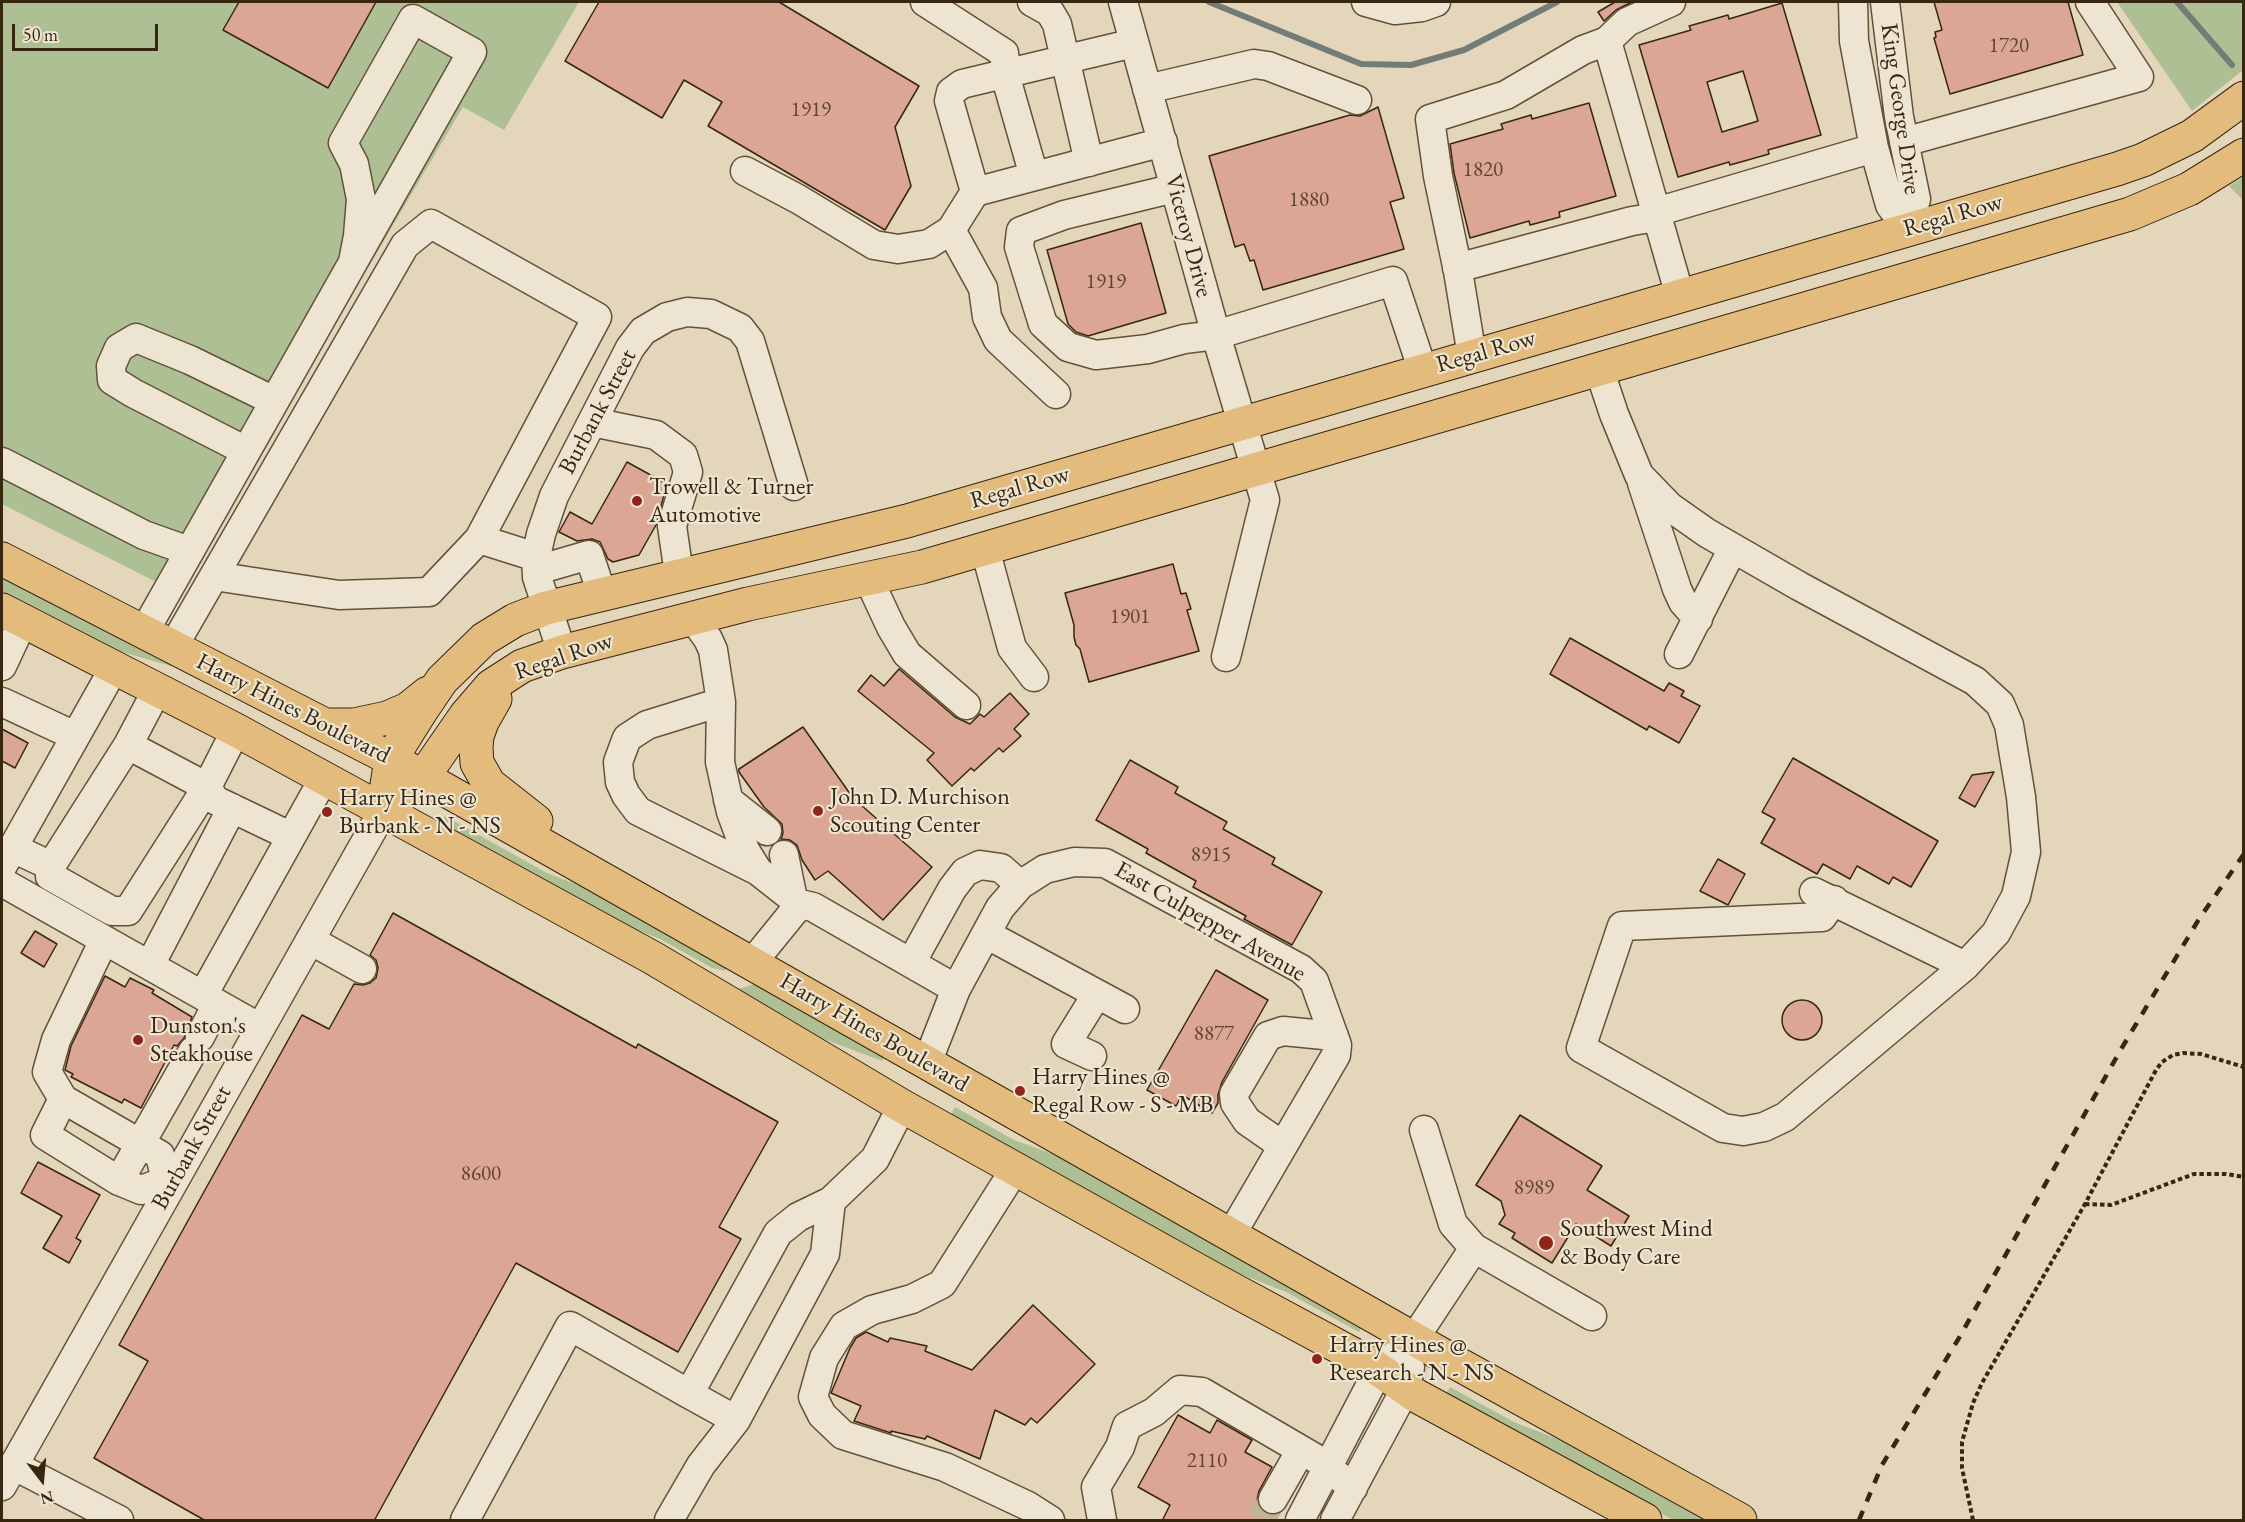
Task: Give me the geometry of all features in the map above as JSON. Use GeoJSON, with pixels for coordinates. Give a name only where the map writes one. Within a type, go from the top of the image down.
{"type":"FeatureCollection","features":[{"type":"Feature","properties":{"kind":"main road","name":"Regal Row"},"geometry":{"type":"LineString","coordinates":[[383,811],[392,759],[442,680],[484,639],[515,620],[546,608],[679,574],[907,521],[2143,160],[2192,135],[2244,98]]}},
{"type":"Feature","properties":{"kind":"main road","name":"Regal Row"},"geometry":{"type":"LineString","coordinates":[[383,811],[423,777],[466,715],[491,686],[522,666],[562,652],[748,604],[868,580],[985,549],[1921,275],[2150,207],[2189,189],[2244,155]]}},
{"type":"Feature","properties":{"kind":"main road"},"geometry":{"type":"LineString","coordinates":[[1908,230],[1921,275]]}},
{"type":"Feature","properties":{"kind":"main road"},"geometry":{"type":"LineString","coordinates":[[1585,324],[1599,369]]}},
{"type":"Feature","properties":{"kind":"main road"},"geometry":{"type":"LineString","coordinates":[[973,502],[985,549]]}},
{"type":"Feature","properties":{"kind":"main road"},"geometry":{"type":"LineString","coordinates":[[693,618],[709,594],[727,584],[789,562],[810,543]]}},
{"type":"Feature","properties":{"kind":"main road","name":"Harry Hines Boulevard"},"geometry":{"type":"LineString","coordinates":[[2,559],[392,759],[1414,1339],[1740,1521]]}},
{"type":"Feature","properties":{"kind":"main road","name":"Harry Hines Boulevard"},"geometry":{"type":"LineString","coordinates":[[12,616],[236,730],[653,958],[902,1106],[1379,1369],[1415,1395],[1644,1521]]}},
{"type":"Feature","properties":{"kind":"main road"},"geometry":{"type":"LineString","coordinates":[[511,672],[482,722],[477,736],[477,763],[489,784],[502,796],[573,850],[603,879]]}},
{"type":"Feature","properties":{"kind":"main road"},"geometry":{"type":"LineString","coordinates":[[323,725],[368,723],[399,714],[442,680]]}},
{"type":"Feature","properties":{"kind":"main road"},"geometry":{"type":"LineString","coordinates":[[653,958],[679,959],[719,979],[736,978],[752,963]]}},
{"type":"Feature","properties":{"kind":"main road"},"geometry":{"type":"LineString","coordinates":[[902,1106],[927,1063]]}},
{"type":"Feature","properties":{"kind":"street"},"geometry":{"type":"LineString","coordinates":[[925,2],[1004,53],[1007,73],[1034,176]]}},
{"type":"Feature","properties":{"kind":"street"},"geometry":{"type":"LineString","coordinates":[[1032,2],[1050,12],[1057,24],[1089,162]]}},
{"type":"Feature","properties":{"kind":"street","name":"Viceroy Drive"},"geometry":{"type":"LineString","coordinates":[[1123,2],[1216,335],[1265,500],[1226,657]]}},
{"type":"Feature","properties":{"kind":"street"},"geometry":{"type":"LineString","coordinates":[[1366,2],[1395,10],[1422,7],[1436,2]]}},
{"type":"Feature","properties":{"kind":"street"},"geometry":{"type":"LineString","coordinates":[[1473,356],[1438,176],[1430,119],[1506,95],[1583,50],[1606,41],[1627,22],[1671,2]]}},
{"type":"Feature","properties":{"kind":"street","name":"King George Drive"},"geometry":{"type":"LineString","coordinates":[[1853,2],[1854,41],[1874,148],[1890,205],[1908,230]]}},
{"type":"Feature","properties":{"kind":"street","name":"King George Drive"},"geometry":{"type":"LineString","coordinates":[[1885,2],[1899,117],[1916,199],[1908,230]]}},
{"type":"Feature","properties":{"kind":"street"},"geometry":{"type":"LineString","coordinates":[[1904,142],[2139,77],[2090,2]]}},
{"type":"Feature","properties":{"kind":"street"},"geometry":{"type":"LineString","coordinates":[[144,632],[472,52],[413,20],[343,143],[354,164],[361,199],[353,262]]}},
{"type":"Feature","properties":{"kind":"street"},"geometry":{"type":"LineString","coordinates":[[1606,41],[1680,296]]}},
{"type":"Feature","properties":{"kind":"street"},"geometry":{"type":"LineString","coordinates":[[975,192],[949,101],[951,92],[962,84],[1134,43]]}},
{"type":"Feature","properties":{"kind":"street"},"geometry":{"type":"LineString","coordinates":[[1147,89],[1254,64],[1269,66],[1357,100]]}},
{"type":"Feature","properties":{"kind":"street"},"geometry":{"type":"LineString","coordinates":[[745,171],[798,199],[874,245],[898,249],[929,244],[951,230],[975,192],[1163,142]]}},
{"type":"Feature","properties":{"kind":"street"},"geometry":{"type":"LineString","coordinates":[[1457,268],[1632,221],[1874,148]]}},
{"type":"Feature","properties":{"kind":"street"},"geometry":{"type":"LineString","coordinates":[[1175,188],[1064,215],[1021,231],[1019,247],[1043,324],[1068,347],[1096,355],[1148,349],[1184,339],[1216,335],[1393,281],[1423,371]]}},
{"type":"Feature","properties":{"kind":"street"},"geometry":{"type":"LineString","coordinates":[[173,647],[405,245],[431,224],[597,317],[479,539],[429,592],[339,595],[214,576]]}},
{"type":"Feature","properties":{"kind":"street"},"geometry":{"type":"LineString","coordinates":[[951,230],[982,288],[987,317],[998,340],[1056,394]]}},
{"type":"Feature","properties":{"kind":"street","name":"Burbank Street"},"geometry":{"type":"LineString","coordinates":[[562,652],[546,608],[537,564],[541,534],[554,496],[630,348],[643,331],[667,317],[687,312],[711,314],[740,328],[750,341],[794,486]]}},
{"type":"Feature","properties":{"kind":"street"},"geometry":{"type":"LineString","coordinates":[[246,451],[112,380],[111,366],[119,348],[136,338],[190,360],[274,401]]}},
{"type":"Feature","properties":{"kind":"street"},"geometry":{"type":"LineString","coordinates":[[1599,369],[1639,476],[1677,589],[1683,602],[1698,619]]}},
{"type":"Feature","properties":{"kind":"street"},"geometry":{"type":"LineString","coordinates":[[592,422],[656,435],[683,455],[688,472],[672,526],[679,574]]}},
{"type":"Feature","properties":{"kind":"street"},"geometry":{"type":"LineString","coordinates":[[2,462],[144,535],[189,552]]}},
{"type":"Feature","properties":{"kind":"street"},"geometry":{"type":"LineString","coordinates":[[1639,476],[1670,507],[1707,533],[1799,586],[1975,681],[2000,704],[2009,725],[2021,797],[2026,852],[2016,896],[1996,933],[1965,966],[1785,1117],[1764,1127],[1743,1131],[1723,1128],[1581,1048],[1622,926],[1822,917],[1824,896],[1965,966]]}},
{"type":"Feature","properties":{"kind":"street"},"geometry":{"type":"LineString","coordinates":[[479,539],[537,564],[589,555],[602,594]]}},
{"type":"Feature","properties":{"kind":"street"},"geometry":{"type":"LineString","coordinates":[[1679,654],[1733,548]]}},
{"type":"Feature","properties":{"kind":"street"},"geometry":{"type":"LineString","coordinates":[[985,549],[1012,648],[1034,677]]}},
{"type":"Feature","properties":{"kind":"street"},"geometry":{"type":"LineString","coordinates":[[868,580],[907,654],[966,705]]}},
{"type":"Feature","properties":{"kind":"street"},"geometry":{"type":"LineString","coordinates":[[2,665],[12,616]]}},
{"type":"Feature","properties":{"kind":"street"},"geometry":{"type":"LineString","coordinates":[[693,618],[713,650],[720,702],[720,762],[728,801],[745,850],[758,871]]}},
{"type":"Feature","properties":{"kind":"street"},"geometry":{"type":"LineString","coordinates":[[51,866],[7,858],[114,668]]}},
{"type":"Feature","properties":{"kind":"street"},"geometry":{"type":"LineString","coordinates":[[157,690],[128,745],[51,866],[50,876],[112,910],[128,911],[207,787],[236,730]]}},
{"type":"Feature","properties":{"kind":"street"},"geometry":{"type":"LineString","coordinates":[[2,702],[75,736]]}},
{"type":"Feature","properties":{"kind":"street"},"geometry":{"type":"LineString","coordinates":[[720,702],[647,724],[627,738],[618,762],[620,782],[626,795],[638,810],[758,871],[796,901],[813,907],[956,989]]}},
{"type":"Feature","properties":{"kind":"street"},"geometry":{"type":"LineString","coordinates":[[128,745],[207,787],[215,800],[290,836]]}},
{"type":"Feature","properties":{"kind":"street"},"geometry":{"type":"LineString","coordinates":[[119,1181],[196,1044],[210,999],[290,836],[324,778]]}},
{"type":"Feature","properties":{"kind":"street"},"geometry":{"type":"LineString","coordinates":[[728,801],[767,831]]}},
{"type":"Feature","properties":{"kind":"street"},"geometry":{"type":"LineString","coordinates":[[150,965],[232,808]]}},
{"type":"Feature","properties":{"kind":"street","name":"Burbank Street"},"geometry":{"type":"LineString","coordinates":[[9,1460],[383,811]]}},
{"type":"Feature","properties":{"kind":"street"},"geometry":{"type":"LineString","coordinates":[[752,963],[796,901],[784,855]]}},
{"type":"Feature","properties":{"kind":"street","name":"East Culpepper Avenue"},"geometry":{"type":"LineString","coordinates":[[927,1063],[956,989],[1000,908],[1020,885],[1045,869],[1074,861],[1104,863],[1301,969],[1314,981],[1337,1044],[1336,1055],[1231,1235]]}},
{"type":"Feature","properties":{"kind":"street"},"geometry":{"type":"LineString","coordinates":[[910,963],[952,890],[965,872],[980,865],[1001,867],[1020,885]]}},
{"type":"Feature","properties":{"kind":"street"},"geometry":{"type":"LineString","coordinates":[[2,882],[260,1028]]}},
{"type":"Feature","properties":{"kind":"street"},"geometry":{"type":"LineString","coordinates":[[986,934],[1125,1009]]}},
{"type":"Feature","properties":{"kind":"street"},"geometry":{"type":"LineString","coordinates":[[63,1099],[45,1135],[119,1181],[141,1190],[169,1182],[160,1155],[63,1099],[47,1072],[56,1040],[104,940]]}},
{"type":"Feature","properties":{"kind":"street"},"geometry":{"type":"LineString","coordinates":[[310,940],[362,969]]}},
{"type":"Feature","properties":{"kind":"street"},"geometry":{"type":"LineString","coordinates":[[1092,1056],[1066,1044],[1097,994]]}},
{"type":"Feature","properties":{"kind":"street"},"geometry":{"type":"LineString","coordinates":[[1283,1146],[1247,1121],[1235,1103],[1234,1094],[1268,1036],[1283,1031],[1334,1036]]}},
{"type":"Feature","properties":{"kind":"street"},"geometry":{"type":"LineString","coordinates":[[689,1394],[778,1233],[798,1217],[831,1202],[875,1159],[902,1106]]}},
{"type":"Feature","properties":{"kind":"street"},"geometry":{"type":"LineString","coordinates":[[1424,1130],[1453,1224],[1474,1248],[1592,1316]]}},
{"type":"Feature","properties":{"kind":"street"},"geometry":{"type":"LineString","coordinates":[[1015,1169],[942,1284],[912,1299],[872,1310],[844,1326],[824,1358],[813,1397],[822,1415],[843,1435],[945,1467],[1033,1516]]}},
{"type":"Feature","properties":{"kind":"street"},"geometry":{"type":"LineString","coordinates":[[669,1521],[701,1465],[736,1420],[825,1254],[831,1202]]}},
{"type":"Feature","properties":{"kind":"street"},"geometry":{"type":"LineString","coordinates":[[1300,1521],[1379,1369],[1414,1339],[1474,1248]]}},
{"type":"Feature","properties":{"kind":"street"},"geometry":{"type":"LineString","coordinates":[[465,1521],[570,1326],[736,1420]]}},
{"type":"Feature","properties":{"kind":"street"},"geometry":{"type":"LineString","coordinates":[[1335,1521],[1406,1388],[1414,1339]]}},
{"type":"Feature","properties":{"kind":"street"},"geometry":{"type":"LineString","coordinates":[[1102,1521],[1096,1487],[1120,1447],[1127,1426],[1154,1412],[1180,1390],[1202,1392],[1328,1467],[1353,1488]]}},
{"type":"Feature","properties":{"kind":"street"},"geometry":{"type":"LineString","coordinates":[[1274,1498],[1301,1450]]}},
{"type":"Feature","properties":{"kind":"street"},"geometry":{"type":"LineString","coordinates":[[9,1460],[108,1518]]}},
{"type":"Feature","properties":{"kind":"path"},"geometry":{"type":"LineString","coordinates":[[1973,1521],[1962,1468],[1962,1442],[1973,1403],[1982,1383],[2085,1204],[2162,1062],[2173,1055],[2201,1054],[2244,1067]]}},
{"type":"Feature","properties":{"kind":"path"},"geometry":{"type":"LineString","coordinates":[[2085,1204],[2111,1205],[2194,1174],[2226,1173],[2244,1177]]}},
{"type":"Feature","properties":{"kind":"green space"},"geometry":{"type":"Polygon","coordinates":[[[2,2],[579,2],[504,130],[463,107],[176,592],[2,504],[2,2]]]}},
{"type":"Feature","properties":{"kind":"green space"},"geometry":{"type":"Polygon","coordinates":[[[2117,2],[2243,2],[2243,70],[2192,111],[2117,2]]]}},
{"type":"Feature","properties":{"kind":"green space"},"geometry":{"type":"Polygon","coordinates":[[[2243,177],[2243,200],[2229,186],[2243,177]]]}},
{"type":"Feature","properties":{"kind":"green space"},"geometry":{"type":"Polygon","coordinates":[[[2,571],[185,670],[108,648],[2,596],[2,571]]]}},
{"type":"Feature","properties":{"kind":"green space"},"geometry":{"type":"Polygon","coordinates":[[[445,816],[547,873],[604,895],[728,965],[725,971],[712,968],[660,939],[620,923],[440,825],[445,816]]]}},
{"type":"Feature","properties":{"kind":"green space"},"geometry":{"type":"Polygon","coordinates":[[[757,983],[886,1055],[882,1061],[813,1035],[738,989],[757,983]]]}},
{"type":"Feature","properties":{"kind":"green space"},"geometry":{"type":"Polygon","coordinates":[[[955,1107],[1014,1140],[1061,1157],[1362,1326],[1359,1332],[1286,1292],[1228,1269],[951,1114],[955,1107]]]}},
{"type":"Feature","properties":{"kind":"green space"},"geometry":{"type":"Polygon","coordinates":[[[1450,1387],[1514,1422],[1568,1443],[1708,1520],[1673,1520],[1446,1393],[1450,1387]]]}},
{"type":"Feature","properties":{"kind":"building"},"geometry":{"type":"Polygon","coordinates":[[[239,2],[376,2],[328,88],[223,30],[239,2]]]}},
{"type":"Feature","properties":{"kind":"building"},"geometry":{"type":"Polygon","coordinates":[[[599,2],[779,2],[919,86],[895,127],[911,186],[885,230],[708,126],[722,102],[684,80],[662,118],[565,61],[599,2]]]}},
{"type":"Feature","properties":{"kind":"building"},"geometry":{"type":"Polygon","coordinates":[[[1615,2],[1632,2],[1616,10],[1604,21],[1598,12],[1615,2]]]}},
{"type":"Feature","properties":{"kind":"building"},"geometry":{"type":"Polygon","coordinates":[[[1934,2],[2068,2],[2083,55],[1950,94],[1934,38],[1936,37],[1935,32],[1942,30],[1934,2]]]}},
{"type":"Feature","properties":{"kind":"building"},"geometry":{"type":"Polygon","coordinates":[[[1782,3],[1821,135],[1768,150],[1769,154],[1730,165],[1729,162],[1678,177],[1639,45],[1691,30],[1689,26],[1728,15],[1729,19],[1782,3]],[[1743,71],[1707,82],[1722,132],[1758,121],[1743,71]]]}},
{"type":"Feature","properties":{"kind":"building"},"geometry":{"type":"Polygon","coordinates":[[[1589,103],[1616,196],[1559,212],[1560,217],[1530,225],[1529,221],[1470,238],[1454,173],[1450,144],[1503,129],[1501,124],[1531,115],[1532,119],[1589,103]]]}},
{"type":"Feature","properties":{"kind":"building"},"geometry":{"type":"Polygon","coordinates":[[[1378,107],[1404,198],[1390,202],[1404,249],[1263,290],[1254,260],[1250,261],[1244,244],[1235,247],[1209,156],[1350,115],[1360,116],[1378,107]]]}},
{"type":"Feature","properties":{"kind":"building"},"geometry":{"type":"Polygon","coordinates":[[[1141,223],[1166,313],[1088,336],[1076,332],[1068,324],[1047,250],[1141,223]]]}},
{"type":"Feature","properties":{"kind":"building","name":"Trowell & Turner Automotive"},"geometry":{"type":"Polygon","coordinates":[[[627,462],[667,484],[656,525],[639,555],[613,562],[608,559],[600,542],[592,539],[577,541],[559,532],[570,512],[592,524],[627,462]]]}},
{"type":"Feature","properties":{"kind":"building"},"geometry":{"type":"Polygon","coordinates":[[[1173,564],[1181,594],[1186,593],[1191,609],[1187,610],[1199,651],[1089,682],[1080,649],[1076,645],[1074,625],[1065,593],[1173,564]]]}},
{"type":"Feature","properties":{"kind":"building"},"geometry":{"type":"Polygon","coordinates":[[[1570,638],[1664,691],[1669,683],[1684,691],[1681,696],[1700,706],[1679,743],[1649,726],[1647,730],[1550,674],[1570,638]]]}},
{"type":"Feature","properties":{"kind":"building"},"geometry":{"type":"Polygon","coordinates":[[[899,669],[955,717],[970,724],[980,714],[984,717],[1010,693],[1029,714],[1014,729],[1021,736],[1003,752],[999,748],[974,771],[971,768],[952,786],[927,760],[934,753],[858,691],[871,675],[884,686],[899,669]]]}},
{"type":"Feature","properties":{"kind":"building","name":"John D. Murchison Scouting Center"},"geometry":{"type":"Polygon","coordinates":[[[803,727],[853,798],[932,867],[883,920],[828,871],[815,880],[802,860],[797,845],[790,840],[781,839],[782,824],[764,807],[739,772],[739,769],[803,727]]]}},
{"type":"Feature","properties":{"kind":"building"},"geometry":{"type":"Polygon","coordinates":[[[2,729],[28,743],[15,768],[2,761],[2,729]]]}},
{"type":"Feature","properties":{"kind":"building"},"geometry":{"type":"Polygon","coordinates":[[[1793,758],[1938,841],[1911,887],[1893,877],[1889,884],[1857,866],[1850,879],[1823,864],[1817,874],[1761,843],[1775,819],[1762,812],[1793,758]]]}},
{"type":"Feature","properties":{"kind":"building"},"geometry":{"type":"Polygon","coordinates":[[[1130,760],[1178,787],[1175,793],[1227,822],[1223,829],[1275,858],[1272,864],[1322,892],[1292,945],[1244,919],[1246,916],[1193,887],[1196,881],[1146,853],[1148,849],[1096,820],[1130,760]]]}},
{"type":"Feature","properties":{"kind":"building"},"geometry":{"type":"Polygon","coordinates":[[[1994,772],[1975,807],[1959,798],[1972,775],[1994,772]]]}},
{"type":"Feature","properties":{"kind":"building"},"geometry":{"type":"Polygon","coordinates":[[[1718,859],[1745,874],[1728,905],[1700,891],[1718,859]]]}},
{"type":"Feature","properties":{"kind":"building"},"geometry":{"type":"Polygon","coordinates":[[[393,913],[636,1048],[638,1044],[778,1122],[719,1227],[741,1239],[678,1352],[516,1263],[374,1521],[206,1521],[94,1458],[148,1361],[119,1345],[302,1015],[329,1029],[354,984],[363,985],[376,978],[378,968],[376,960],[370,955],[393,913]]]}},
{"type":"Feature","properties":{"kind":"building"},"geometry":{"type":"Polygon","coordinates":[[[35,931],[57,944],[44,967],[21,953],[35,931]]]}},
{"type":"Feature","properties":{"kind":"building"},"geometry":{"type":"Polygon","coordinates":[[[1216,970],[1268,1000],[1222,1082],[1218,1103],[1212,1113],[1182,1095],[1176,1106],[1147,1090],[1216,970]]]}},
{"type":"Feature","properties":{"kind":"building","name":"Dunston's Steakhouse"},"geometry":{"type":"Polygon","coordinates":[[[105,976],[125,987],[130,978],[154,990],[152,993],[192,1017],[184,1038],[177,1046],[174,1045],[141,1108],[124,1099],[122,1103],[71,1077],[73,1074],[65,1070],[71,1046],[105,976]]]}},
{"type":"Feature","properties":{"kind":"building"},"geometry":{"type":"Polygon","coordinates":[[[1802,1000],[1816,1006],[1822,1020],[1816,1034],[1802,1040],[1788,1034],[1782,1020],[1788,1006],[1802,1000]]]}},
{"type":"Feature","properties":{"kind":"building"},"geometry":{"type":"Polygon","coordinates":[[[1520,1115],[1602,1166],[1587,1190],[1629,1216],[1611,1246],[1576,1224],[1552,1263],[1512,1238],[1515,1233],[1499,1224],[1505,1215],[1501,1201],[1476,1185],[1520,1115]]]}},
{"type":"Feature","properties":{"kind":"building"},"geometry":{"type":"Polygon","coordinates":[[[38,1162],[100,1195],[76,1238],[81,1241],[69,1263],[43,1248],[62,1216],[21,1193],[38,1162]]]}},
{"type":"Feature","properties":{"kind":"building"},"geometry":{"type":"Polygon","coordinates":[[[1033,1305],[1095,1364],[1037,1423],[1031,1418],[1025,1425],[995,1410],[980,1459],[927,1436],[925,1439],[891,1431],[891,1433],[854,1421],[861,1406],[831,1393],[850,1348],[856,1338],[866,1332],[888,1342],[890,1338],[927,1346],[925,1351],[972,1370],[1033,1305]]]}},
{"type":"Feature","properties":{"kind":"building"},"geometry":{"type":"Polygon","coordinates":[[[1178,1415],[1210,1433],[1217,1420],[1252,1440],[1245,1452],[1272,1467],[1259,1491],[1257,1500],[1259,1508],[1264,1513],[1277,1514],[1274,1521],[1162,1521],[1170,1505],[1138,1487],[1178,1415]]]}},
{"type":"Feature","properties":{"kind":"waterway"},"geometry":{"type":"LineString","coordinates":[[1209,2],[1361,64],[1411,65],[1464,50],[1557,2]]}},
{"type":"Feature","properties":{"kind":"waterway"},"geometry":{"type":"LineString","coordinates":[[2177,2],[2232,65]]}},
{"type":"Feature","properties":{"kind":"tunnel"},"geometry":{"type":"LineString","coordinates":[[1261,1520],[1273,1499]]}},
{"type":"Feature","properties":{"kind":"railway"},"geometry":{"type":"LineString","coordinates":[[1859,1520],[1882,1465],[1959,1338],[2120,1051],[2199,919],[2244,854]]}},
{"type":"Feature","properties":{"kind":"place","name":"Trowell & Turner Automotive"},"geometry":{"type":"Point","coordinates":[637,501]}},
{"type":"Feature","properties":{"kind":"place","name":"John D. Murchison Scouting Center"},"geometry":{"type":"Point","coordinates":[818,811]}},
{"type":"Feature","properties":{"kind":"place","name":"Harry Hines @ Burbank - N - NS"},"geometry":{"type":"Point","coordinates":[327,812]}},
{"type":"Feature","properties":{"kind":"place","name":"Dunston's Steakhouse"},"geometry":{"type":"Point","coordinates":[138,1040]}},
{"type":"Feature","properties":{"kind":"place","name":"Harry Hines @ Regal Row - S - MB"},"geometry":{"type":"Point","coordinates":[1020,1091]}},
{"type":"Feature","properties":{"kind":"place","name":"Southwest Mind & Body Care"},"geometry":{"type":"Point","coordinates":[1546,1243]}},
{"type":"Feature","properties":{"kind":"place","name":"Harry Hines @ Research - N - NS"},"geometry":{"type":"Point","coordinates":[1317,1359]}}]}
